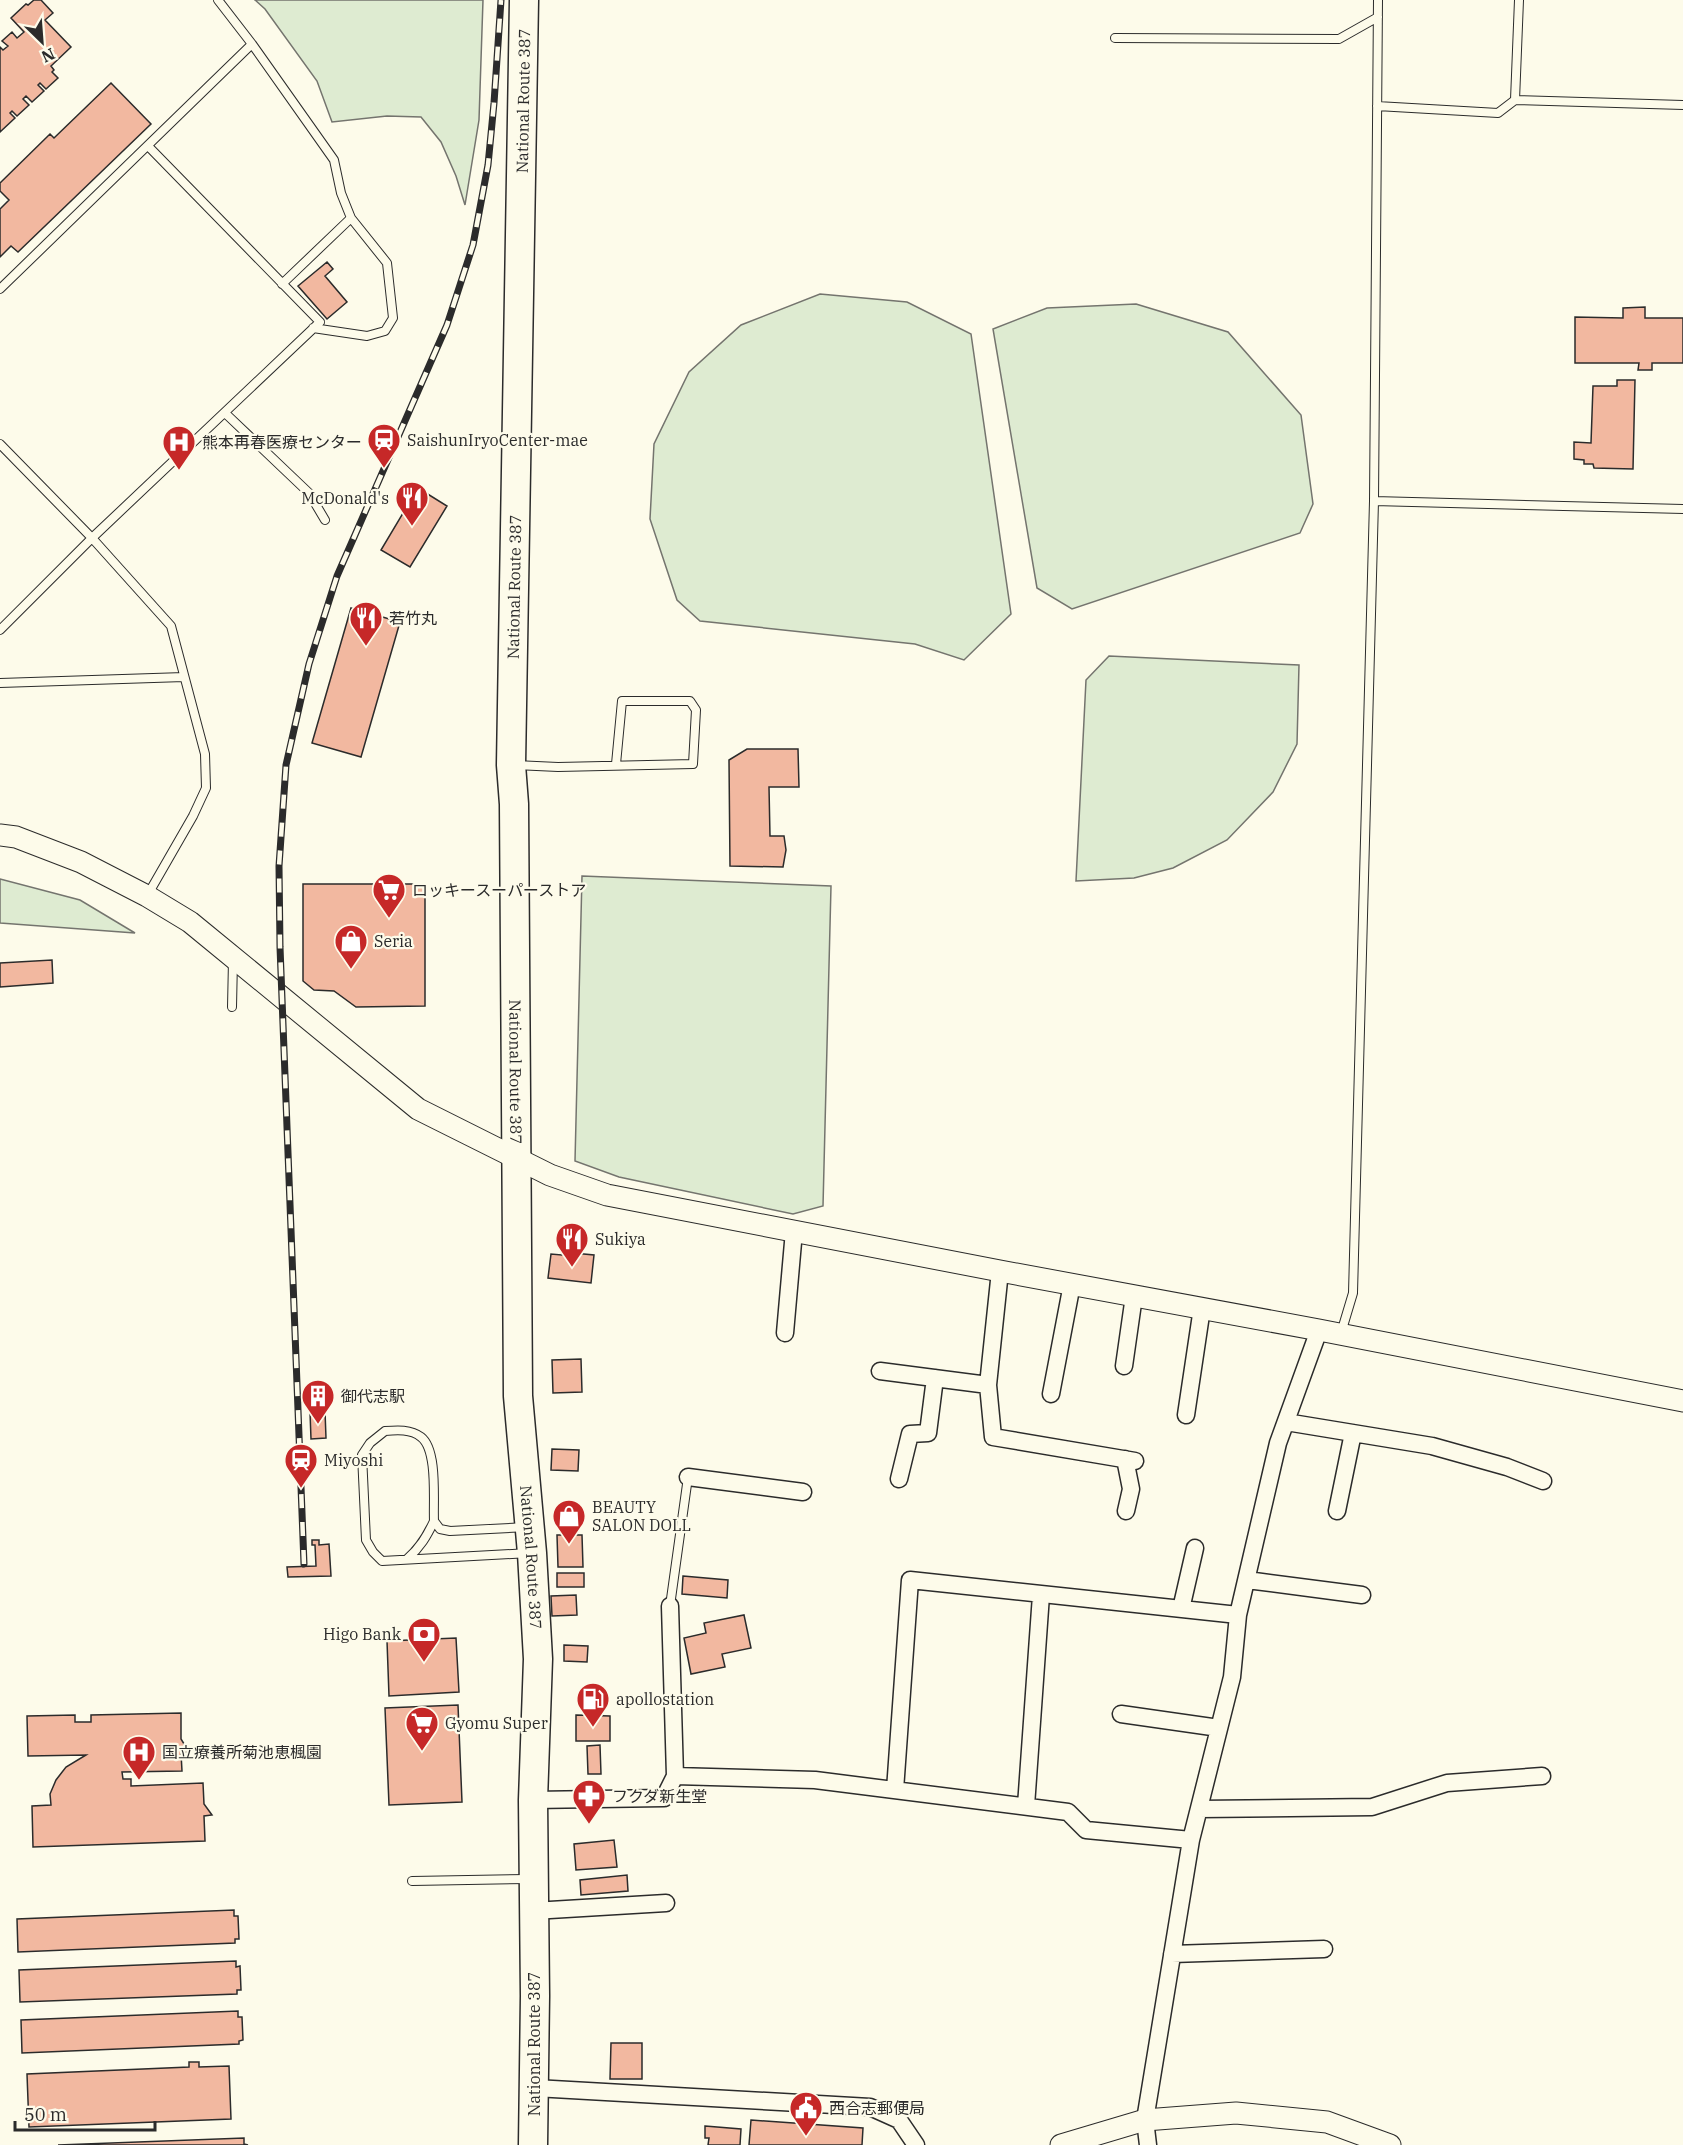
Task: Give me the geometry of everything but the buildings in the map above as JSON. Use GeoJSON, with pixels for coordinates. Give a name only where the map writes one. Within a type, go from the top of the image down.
{"type":"FeatureCollection","features":[{"type":"Feature","properties":{"kind":"highway","name":"National Route 387"},"geometry":{"type":"LineString","coordinates":[[524,0],[511,765],[514,804],[519,1396],[538,1659],[533,1800],[533,2145]]}},
{"type":"Feature","properties":{"kind":"street"},"geometry":{"type":"LineString","coordinates":[[0,835],[16,837],[81,862],[147,896],[190,922],[418,1109],[550,1175],[608,1195],[1683,1401]]}},
{"type":"Feature","properties":{"kind":"street"},"geometry":{"type":"LineString","coordinates":[[785,1334],[794,1231]]}},
{"type":"Feature","properties":{"kind":"street"},"geometry":{"type":"LineString","coordinates":[[1000,1271],[988,1384],[993,1437],[1130,1460],[1131,1489],[1126,1510]]}},
{"type":"Feature","properties":{"kind":"street"},"geometry":{"type":"LineString","coordinates":[[1051,1394],[1072,1284]]}},
{"type":"Feature","properties":{"kind":"street"},"geometry":{"type":"LineString","coordinates":[[1124,1366],[1134,1296]]}},
{"type":"Feature","properties":{"kind":"street"},"geometry":{"type":"LineString","coordinates":[[1186,1415],[1202,1308]]}},
{"type":"Feature","properties":{"kind":"street"},"geometry":{"type":"LineString","coordinates":[[1148,2145],[1145,2120],[1191,1840],[1232,1677],[1238,1615],[1278,1443],[1319,1330]]}},
{"type":"Feature","properties":{"kind":"street"},"geometry":{"type":"LineString","coordinates":[[880,1371],[988,1384]]}},
{"type":"Feature","properties":{"kind":"street"},"geometry":{"type":"LineString","coordinates":[[899,1479],[910,1434],[928,1433],[935,1378]]}},
{"type":"Feature","properties":{"kind":"street"},"geometry":{"type":"LineString","coordinates":[[1286,1422],[1432,1446],[1507,1467],[1543,1481]]}},
{"type":"Feature","properties":{"kind":"street"},"geometry":{"type":"LineString","coordinates":[[1337,1511],[1353,1433]]}},
{"type":"Feature","properties":{"kind":"street"},"geometry":{"type":"LineString","coordinates":[[688,1477],[803,1492]]}},
{"type":"Feature","properties":{"kind":"street"},"geometry":{"type":"LineString","coordinates":[[1181,1609],[1196,1548]]}},
{"type":"Feature","properties":{"kind":"street"},"geometry":{"type":"LineString","coordinates":[[895,1790],[910,1580],[1238,1615]]}},
{"type":"Feature","properties":{"kind":"street"},"geometry":{"type":"LineString","coordinates":[[1246,1580],[1362,1595]]}},
{"type":"Feature","properties":{"kind":"street"},"geometry":{"type":"LineString","coordinates":[[1026,1806],[1041,1594]]}},
{"type":"Feature","properties":{"kind":"street"},"geometry":{"type":"LineString","coordinates":[[533,1800],[664,1798],[675,1776],[670,1605]]}},
{"type":"Feature","properties":{"kind":"street"},"geometry":{"type":"LineString","coordinates":[[1121,1714],[1219,1728]]}},
{"type":"Feature","properties":{"kind":"street"},"geometry":{"type":"LineString","coordinates":[[675,1776],[815,1780],[1026,1806],[1068,1812],[1086,1830],[1191,1840]]}},
{"type":"Feature","properties":{"kind":"street"},"geometry":{"type":"LineString","coordinates":[[1199,1809],[1372,1807],[1447,1783],[1542,1776]]}},
{"type":"Feature","properties":{"kind":"street"},"geometry":{"type":"LineString","coordinates":[[533,1911],[666,1903]]}},
{"type":"Feature","properties":{"kind":"street"},"geometry":{"type":"LineString","coordinates":[[1172,1954],[1324,1949]]}},
{"type":"Feature","properties":{"kind":"street"},"geometry":{"type":"LineString","coordinates":[[534,2088],[870,2107],[898,2120],[916,2145]]}},
{"type":"Feature","properties":{"kind":"street"},"geometry":{"type":"LineString","coordinates":[[1061,2145],[1145,2120],[1236,2113],[1327,2122],[1390,2145]]}},
{"type":"Feature","properties":{"kind":"lane"},"geometry":{"type":"LineString","coordinates":[[218,0],[334,160],[341,193],[351,218],[387,263],[393,318],[385,332],[367,336],[313,328]]}},
{"type":"Feature","properties":{"kind":"lane"},"geometry":{"type":"LineString","coordinates":[[1341,1334],[1353,1293],[1374,501],[1378,0]]}},
{"type":"Feature","properties":{"kind":"lane"},"geometry":{"type":"LineString","coordinates":[[1515,100],[1519,0]]}},
{"type":"Feature","properties":{"kind":"lane"},"geometry":{"type":"LineString","coordinates":[[1114,38],[1339,39],[1378,17]]}},
{"type":"Feature","properties":{"kind":"lane"},"geometry":{"type":"LineString","coordinates":[[0,289],[252,44]]}},
{"type":"Feature","properties":{"kind":"lane"},"geometry":{"type":"LineString","coordinates":[[1377,106],[1498,113],[1515,100],[1683,105]]}},
{"type":"Feature","properties":{"kind":"lane"},"geometry":{"type":"LineString","coordinates":[[0,630],[92,538],[320,322],[148,146]]}},
{"type":"Feature","properties":{"kind":"lane"},"geometry":{"type":"LineString","coordinates":[[282,284],[351,218]]}},
{"type":"Feature","properties":{"kind":"lane"},"geometry":{"type":"LineString","coordinates":[[225,414],[309,493],[325,520]]}},
{"type":"Feature","properties":{"kind":"lane"},"geometry":{"type":"LineString","coordinates":[[0,444],[92,538],[171,626],[205,754],[206,788],[193,816],[147,896]]}},
{"type":"Feature","properties":{"kind":"lane"},"geometry":{"type":"LineString","coordinates":[[1374,501],[1683,509]]}},
{"type":"Feature","properties":{"kind":"lane"},"geometry":{"type":"LineString","coordinates":[[0,683],[184,677]]}},
{"type":"Feature","properties":{"kind":"lane"},"geometry":{"type":"LineString","coordinates":[[511,765],[558,767],[693,764],[696,710],[690,701],[622,701],[616,764]]}},
{"type":"Feature","properties":{"kind":"lane"},"geometry":{"type":"LineString","coordinates":[[232,1007],[233,958]]}},
{"type":"Feature","properties":{"kind":"lane"},"geometry":{"type":"LineString","coordinates":[[406,1559],[417,1551],[426,1539],[434,1521],[432,1455],[423,1438],[410,1432],[385,1431],[370,1443],[362,1455],[366,1540],[382,1561],[406,1559],[531,1539]]}},
{"type":"Feature","properties":{"kind":"lane"},"geometry":{"type":"LineString","coordinates":[[670,1605],[688,1477]]}},
{"type":"Feature","properties":{"kind":"lane"},"geometry":{"type":"LineString","coordinates":[[434,1521],[440,1529],[450,1531],[531,1539]]}},
{"type":"Feature","properties":{"kind":"lane"},"geometry":{"type":"LineString","coordinates":[[412,1881],[533,1879]]}},
{"type":"Feature","properties":{"kind":"green space"},"geometry":{"type":"Polygon","coordinates":[[[255,0],[483,0],[479,120],[465,205],[456,176],[441,142],[421,117],[387,116],[332,122],[317,81],[265,9],[255,0]]]}},
{"type":"Feature","properties":{"kind":"green space"},"geometry":{"type":"Polygon","coordinates":[[[820,294],[907,302],[971,334],[1011,614],[964,660],[915,644],[700,621],[677,600],[650,519],[654,444],[689,372],[741,325],[820,294]]]}},
{"type":"Feature","properties":{"kind":"green space"},"geometry":{"type":"Polygon","coordinates":[[[1136,304],[1228,332],[1301,415],[1313,504],[1300,533],[1072,609],[1037,588],[993,329],[1047,308],[1136,304]]]}},
{"type":"Feature","properties":{"kind":"green space"},"geometry":{"type":"Polygon","coordinates":[[[1109,656],[1299,665],[1297,744],[1273,792],[1227,840],[1173,868],[1134,878],[1076,881],[1086,680],[1109,656]]]}},
{"type":"Feature","properties":{"kind":"green space"},"geometry":{"type":"Polygon","coordinates":[[[582,876],[831,886],[823,1206],[793,1214],[619,1177],[575,1161],[582,876]]]}},
{"type":"Feature","properties":{"kind":"green space"},"geometry":{"type":"Polygon","coordinates":[[[0,879],[80,900],[135,933],[0,923],[0,879]]]}},
{"type":"Feature","properties":{"kind":"railway"},"geometry":{"type":"LineString","coordinates":[[304,1564],[280,947],[279,866],[286,765],[309,664],[337,576],[447,325],[473,245],[488,165],[501,0]]}},
{"type":"Feature","properties":{"kind":"place","name":"SaishunIryoCenter-mae"},"geometry":{"type":"Point","coordinates":[384,469]}},
{"type":"Feature","properties":{"kind":"place","name":"熊本再春医療センター"},"geometry":{"type":"Point","coordinates":[179,471]}},
{"type":"Feature","properties":{"kind":"place","name":"McDonald's"},"geometry":{"type":"Point","coordinates":[412,527]}},
{"type":"Feature","properties":{"kind":"place","name":"若竹丸"},"geometry":{"type":"Point","coordinates":[366,647]}},
{"type":"Feature","properties":{"kind":"place","name":"ロッキースーパーストア"},"geometry":{"type":"Point","coordinates":[389,919]}},
{"type":"Feature","properties":{"kind":"place","name":"Seria"},"geometry":{"type":"Point","coordinates":[351,970]}},
{"type":"Feature","properties":{"kind":"place","name":"Sukiya"},"geometry":{"type":"Point","coordinates":[572,1268]}},
{"type":"Feature","properties":{"kind":"place","name":"御代志駅"},"geometry":{"type":"Point","coordinates":[318,1425]}},
{"type":"Feature","properties":{"kind":"place","name":"Miyoshi"},"geometry":{"type":"Point","coordinates":[301,1489]}},
{"type":"Feature","properties":{"kind":"place","name":"BEAUTY SALON DOLL"},"geometry":{"type":"Point","coordinates":[569,1545]}},
{"type":"Feature","properties":{"kind":"place","name":"Higo Bank"},"geometry":{"type":"Point","coordinates":[424,1663]}},
{"type":"Feature","properties":{"kind":"place","name":"apollostation"},"geometry":{"type":"Point","coordinates":[593,1728]}},
{"type":"Feature","properties":{"kind":"place","name":"Gyomu Super"},"geometry":{"type":"Point","coordinates":[422,1752]}},
{"type":"Feature","properties":{"kind":"place","name":"国立療養所菊池恵楓園"},"geometry":{"type":"Point","coordinates":[139,1781]}},
{"type":"Feature","properties":{"kind":"place","name":"フクダ新生堂"},"geometry":{"type":"Point","coordinates":[589,1825]}},
{"type":"Feature","properties":{"kind":"place","name":"西合志郵便局"},"geometry":{"type":"Point","coordinates":[806,2137]}}]}
